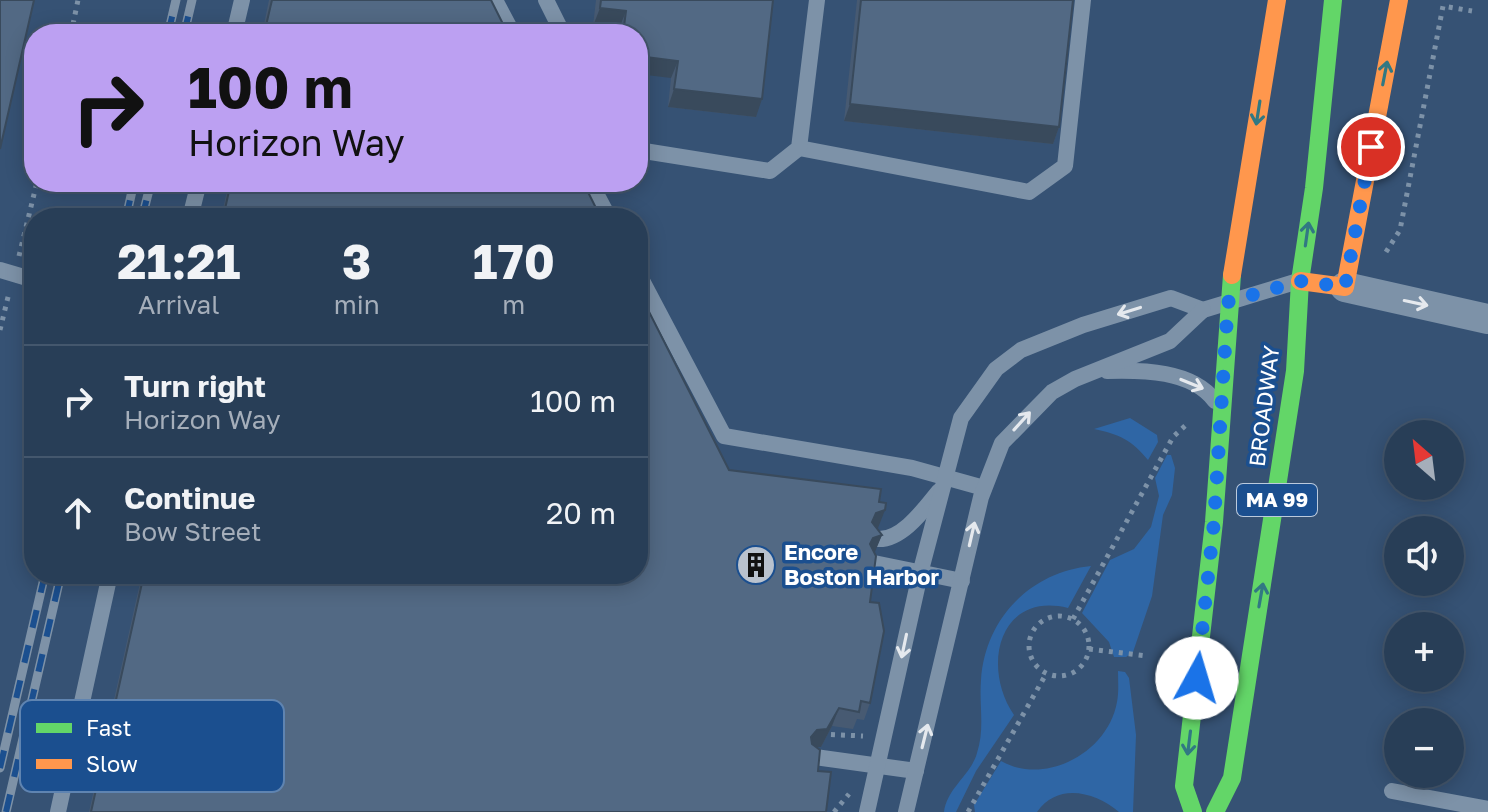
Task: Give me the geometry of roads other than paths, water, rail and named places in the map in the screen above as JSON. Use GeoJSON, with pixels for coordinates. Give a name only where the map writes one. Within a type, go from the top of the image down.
{"type":"FeatureCollection","features":[{"type":"Feature","properties":{"kind":"main road","name":"BROADWAY"},"geometry":{"type":"LineString","coordinates":[[1193,812],[1184,786],[1214,522],[1228,302],[1277,0]]}},
{"type":"Feature","properties":{"kind":"main road","name":"BROADWAY"},"geometry":{"type":"LineString","coordinates":[[1215,812],[1232,778],[1271,536],[1296,361],[1300,281],[1333,0]]}},
{"type":"Feature","properties":{"kind":"main road"},"geometry":{"type":"LineString","coordinates":[[1300,281],[1345,287],[1399,0]]}},
{"type":"Feature","properties":{"kind":"street"},"geometry":{"type":"LineString","coordinates":[[1345,287],[1488,319]]}},
{"type":"Feature","properties":{"kind":"lane"},"geometry":{"type":"LineString","coordinates":[[236,24],[242,0]]}},
{"type":"Feature","properties":{"kind":"lane"},"geometry":{"type":"LineString","coordinates":[[495,0],[508,24]]}},
{"type":"Feature","properties":{"kind":"lane"},"geometry":{"type":"LineString","coordinates":[[546,0],[558,24]]}},
{"type":"Feature","properties":{"kind":"lane"},"geometry":{"type":"LineString","coordinates":[[648,152],[770,171],[799,148],[817,0]]}},
{"type":"Feature","properties":{"kind":"lane"},"geometry":{"type":"LineString","coordinates":[[799,148],[1029,192],[1065,166],[1083,0]]}},
{"type":"Feature","properties":{"kind":"lane"},"geometry":{"type":"LineString","coordinates":[[0,270],[24,277]]}},
{"type":"Feature","properties":{"kind":"lane"},"geometry":{"type":"LineString","coordinates":[[906,812],[984,488],[1002,443],[1024,417],[1052,392],[1170,341],[1203,310],[1300,281]]}},
{"type":"Feature","properties":{"kind":"lane"},"geometry":{"type":"LineString","coordinates":[[648,292],[724,436],[984,488]]}},
{"type":"Feature","properties":{"kind":"lane"},"geometry":{"type":"LineString","coordinates":[[867,812],[921,570],[961,418],[996,369],[1021,350],[1083,325],[1171,298],[1203,310]]}},
{"type":"Feature","properties":{"kind":"lane"},"geometry":{"type":"LineString","coordinates":[[1097,372],[1148,370],[1164,374],[1207,390],[1221,410]]}},
{"type":"Feature","properties":{"kind":"lane"},"geometry":{"type":"LineString","coordinates":[[877,539],[886,540],[907,526],[944,481]]}},
{"type":"Feature","properties":{"kind":"lane"},"geometry":{"type":"LineString","coordinates":[[874,563],[921,570],[962,581]]}},
{"type":"Feature","properties":{"kind":"lane"},"geometry":{"type":"LineString","coordinates":[[82,700],[108,584]]}},
{"type":"Feature","properties":{"kind":"lane"},"geometry":{"type":"LineString","coordinates":[[815,757],[916,771]]}},
{"type":"Feature","properties":{"kind":"lane"},"geometry":{"type":"LineString","coordinates":[[1392,791],[1488,809]]}},
{"type":"Feature","properties":{"kind":"lane"},"geometry":{"type":"LineString","coordinates":[[58,812],[62,792]]}},
{"type":"Feature","properties":{"kind":"railway"},"geometry":{"type":"LineString","coordinates":[[170,24],[176,0]]}},
{"type":"Feature","properties":{"kind":"railway"},"geometry":{"type":"LineString","coordinates":[[186,24],[192,0]]}},
{"type":"Feature","properties":{"kind":"railway"},"geometry":{"type":"LineString","coordinates":[[128,208],[132,192]]}},
{"type":"Feature","properties":{"kind":"railway"},"geometry":{"type":"LineString","coordinates":[[144,208],[148,192]]}},
{"type":"Feature","properties":{"kind":"railway"},"geometry":{"type":"LineString","coordinates":[[0,768],[43,584]]}},
{"type":"Feature","properties":{"kind":"railway"},"geometry":{"type":"LineString","coordinates":[[32,700],[59,584]]}},
{"type":"Feature","properties":{"kind":"railway"},"geometry":{"type":"LineString","coordinates":[[6,812],[20,751]]}},
{"type":"Feature","properties":{"kind":"place","name":"Encore Boston Harbor"},"geometry":{"type":"Point","coordinates":[756,565]}}]}
